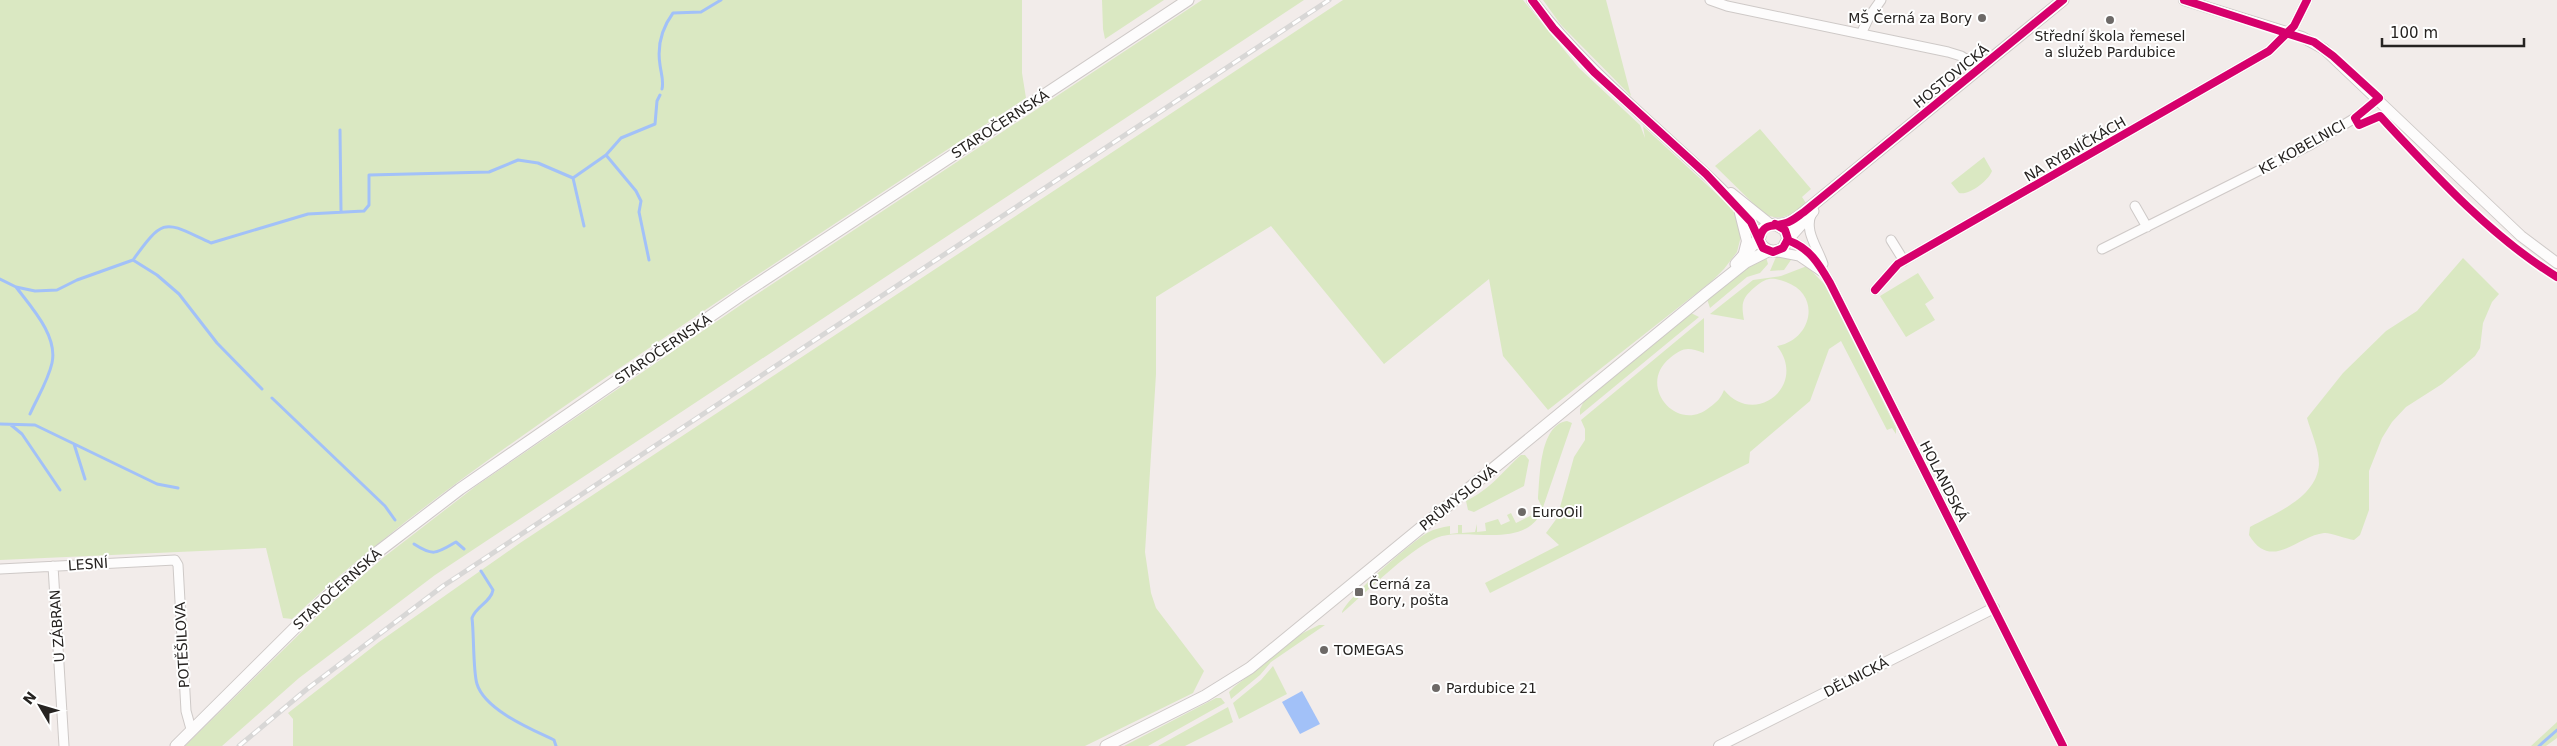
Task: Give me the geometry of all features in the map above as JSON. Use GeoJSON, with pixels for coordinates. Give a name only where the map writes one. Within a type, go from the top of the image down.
{"type":"FeatureCollection","features":[{"type":"Feature","properties":{"kind":"main road","name":"STAROČERNSKÁ"},"geometry":{"type":"LineString","coordinates":[[176,746],[191,729],[320,604],[379,551],[460,489],[744,293],[1188,0]]}},
{"type":"Feature","properties":{"kind":"main road","name":"HOSTOVICKÁ"},"geometry":{"type":"LineString","coordinates":[[1760,237],[1765,228],[1792,221],[2063,0]]}},
{"type":"Feature","properties":{"kind":"main road","name":"HOSTOVICKÁ"},"geometry":{"type":"LineString","coordinates":[[1773,251],[1783,248],[1813,211],[1854,172]]}},
{"type":"Feature","properties":{"kind":"main road"},"geometry":{"type":"LineString","coordinates":[[1773,225],[1783,228],[1788,240]]}},
{"type":"Feature","properties":{"kind":"main road"},"geometry":{"type":"LineString","coordinates":[[1760,237],[1762,245],[1773,251]]}},
{"type":"Feature","properties":{"kind":"main road","name":"PRŮMYSLOVÁ"},"geometry":{"type":"LineString","coordinates":[[1707,292],[1760,237]]}},
{"type":"Feature","properties":{"kind":"main road","name":"PRŮMYSLOVÁ"},"geometry":{"type":"LineString","coordinates":[[1107,746],[1205,696],[1238,676],[1323,609],[1707,292],[1746,262],[1773,251]]}},
{"type":"Feature","properties":{"kind":"street"},"geometry":{"type":"LineString","coordinates":[[1532,0],[1578,55],[1706,174],[1750,222],[1760,237]]}},
{"type":"Feature","properties":{"kind":"street"},"geometry":{"type":"LineString","coordinates":[[1710,0],[1948,52],[1967,59],[1980,68]]}},
{"type":"Feature","properties":{"kind":"street"},"geometry":{"type":"LineString","coordinates":[[1861,34],[1869,17],[1881,0]]}},
{"type":"Feature","properties":{"kind":"street"},"geometry":{"type":"LineString","coordinates":[[2184,0],[2289,32],[2324,49],[2379,98],[2521,236],[2557,263]]}},
{"type":"Feature","properties":{"kind":"street","name":"NA RYBNÍČKÁCH"},"geometry":{"type":"LineString","coordinates":[[1875,290],[1895,266],[2262,55],[2289,32],[2298,21],[2307,0]]}},
{"type":"Feature","properties":{"kind":"street","name":"KE KOBELNICI"},"geometry":{"type":"LineString","coordinates":[[2102,249],[2310,145],[2356,118],[2379,98]]}},
{"type":"Feature","properties":{"kind":"street"},"geometry":{"type":"LineString","coordinates":[[1706,174],[1773,225]]}},
{"type":"Feature","properties":{"kind":"street"},"geometry":{"type":"LineString","coordinates":[[1734,204],[1742,218],[1745,229],[1747,245],[1742,257]]}},
{"type":"Feature","properties":{"kind":"street"},"geometry":{"type":"LineString","coordinates":[[2135,206],[2147,227]]}},
{"type":"Feature","properties":{"kind":"street","name":"HOLANDSKÁ"},"geometry":{"type":"LineString","coordinates":[[1813,211],[1809,220],[1810,230],[1830,283]]}},
{"type":"Feature","properties":{"kind":"street","name":"HOLANDSKÁ"},"geometry":{"type":"LineString","coordinates":[[1788,240],[1801,246],[1815,258],[1830,283],[2063,746]]}},
{"type":"Feature","properties":{"kind":"street"},"geometry":{"type":"LineString","coordinates":[[1891,240],[1904,261]]}},
{"type":"Feature","properties":{"kind":"street","name":"HOLANDSKÁ"},"geometry":{"type":"LineString","coordinates":[[1773,251],[1790,253],[1804,258],[1820,271],[1830,283]]}},
{"type":"Feature","properties":{"kind":"street","name":"POTĚŠILOVA"},"geometry":{"type":"LineString","coordinates":[[175,560],[178,565],[186,711],[191,729]]}},
{"type":"Feature","properties":{"kind":"street","name":"LESNÍ"},"geometry":{"type":"LineString","coordinates":[[0,569],[175,560]]}},
{"type":"Feature","properties":{"kind":"street","name":"U ZÁBRAN"},"geometry":{"type":"LineString","coordinates":[[53,566],[64,746]]}},
{"type":"Feature","properties":{"kind":"street","name":"DĚLNICKÁ"},"geometry":{"type":"LineString","coordinates":[[1719,746],[1994,608]]}},
{"type":"Feature","properties":{"kind":"green space"},"geometry":{"type":"Polygon","coordinates":[[[0,0],[1022,0],[1022,73],[1026,98],[714,304],[528,432],[407,521],[329,585],[292,619],[283,618],[266,548],[0,560],[0,0]]]}},
{"type":"Feature","properties":{"kind":"green space"},"geometry":{"type":"Polygon","coordinates":[[[1102,0],[1164,0],[1105,39],[1102,0]]]}},
{"type":"Feature","properties":{"kind":"green space"},"geometry":{"type":"Polygon","coordinates":[[[1202,0],[1304,0],[435,575],[299,678],[222,746],[185,746],[325,609],[384,557],[476,486],[748,300],[1202,0]]]}},
{"type":"Feature","properties":{"kind":"green space"},"geometry":{"type":"Polygon","coordinates":[[[1343,0],[1523,0],[1579,68],[1640,125],[1645,138],[1643,126],[1731,207],[1739,221],[1741,236],[1737,252],[1712,281],[1548,410],[1503,356],[1489,279],[1384,364],[1271,226],[1156,297],[1156,374],[1145,552],[1151,593],[1156,608],[1204,671],[1193,693],[1085,746],[293,746],[293,719],[288,713],[379,642],[520,543],[1343,0]]]}},
{"type":"Feature","properties":{"kind":"green space"},"geometry":{"type":"Polygon","coordinates":[[[1543,0],[1606,0],[1631,96],[1561,25],[1543,0]]]}},
{"type":"Feature","properties":{"kind":"green space"},"geometry":{"type":"Polygon","coordinates":[[[1760,129],[1811,189],[1802,197],[1806,203],[1786,216],[1776,217],[1764,214],[1715,166],[1760,129]]]}},
{"type":"Feature","properties":{"kind":"green space"},"geometry":{"type":"Polygon","coordinates":[[[1984,157],[1992,171],[1990,175],[1973,190],[1959,193],[1951,183],[1984,157]]]}},
{"type":"Feature","properties":{"kind":"green space"},"geometry":{"type":"Polygon","coordinates":[[[1766,257],[1768,264],[1760,273],[1747,277],[1710,308],[1707,299],[1754,262],[1766,257]]]}},
{"type":"Feature","properties":{"kind":"green space"},"geometry":{"type":"Polygon","coordinates":[[[1776,257],[1793,257],[1784,270],[1770,271],[1776,257]]]}},
{"type":"Feature","properties":{"kind":"green space"},"geometry":{"type":"Polygon","coordinates":[[[2463,258],[2499,294],[2492,302],[2483,323],[2480,348],[2475,356],[2442,384],[2406,407],[2392,422],[2382,438],[2369,471],[2369,510],[2360,535],[2354,540],[2324,533],[2314,535],[2285,549],[2275,551],[2266,551],[2257,546],[2249,535],[2250,527],[2293,503],[2311,486],[2316,476],[2319,458],[2307,418],[2343,373],[2386,331],[2417,311],[2463,258]]]}},
{"type":"Feature","properties":{"kind":"green space"},"geometry":{"type":"Polygon","coordinates":[[[1807,266],[1825,285],[1896,428],[1896,434],[1892,428],[1887,430],[1841,341],[1829,349],[1810,401],[1750,452],[1749,463],[1490,593],[1485,583],[1559,545],[1546,533],[1557,518],[1574,457],[1585,440],[1585,429],[1581,420],[1704,318],[1704,353],[1690,349],[1682,350],[1670,358],[1661,369],[1657,381],[1659,393],[1665,403],[1674,411],[1685,415],[1697,414],[1710,407],[1718,400],[1724,390],[1736,401],[1750,405],[1763,403],[1774,397],[1782,387],[1786,375],[1785,361],[1777,346],[1789,342],[1805,327],[1808,317],[1808,306],[1805,297],[1797,288],[1786,282],[1770,279],[1759,284],[1745,298],[1743,305],[1744,320],[1710,314],[1753,280],[1781,276],[1807,266]]]}},
{"type":"Feature","properties":{"kind":"green space"},"geometry":{"type":"Polygon","coordinates":[[[1918,273],[1934,298],[1925,304],[1935,320],[1906,337],[1880,296],[1918,273]]]}},
{"type":"Feature","properties":{"kind":"green space"},"geometry":{"type":"Polygon","coordinates":[[[1691,313],[1699,317],[1580,415],[1580,409],[1584,401],[1691,313]]]}},
{"type":"Feature","properties":{"kind":"green space"},"geometry":{"type":"Polygon","coordinates":[[[1567,421],[1572,423],[1541,513],[1533,524],[1510,534],[1454,534],[1431,540],[1405,558],[1342,613],[1345,606],[1366,585],[1394,559],[1427,533],[1438,528],[1450,526],[1450,534],[1458,533],[1458,525],[1462,525],[1462,533],[1475,532],[1477,524],[1477,532],[1486,531],[1485,523],[1498,519],[1501,525],[1510,521],[1507,515],[1511,513],[1516,523],[1532,515],[1531,512],[1542,507],[1538,499],[1541,466],[1546,442],[1551,432],[1558,425],[1567,421]]]}},
{"type":"Feature","properties":{"kind":"green space"},"geometry":{"type":"Polygon","coordinates":[[[1521,455],[1525,455],[1529,460],[1524,486],[1474,512],[1468,510],[1466,501],[1490,485],[1521,455]]]}},
{"type":"Feature","properties":{"kind":"green space"},"geometry":{"type":"Polygon","coordinates":[[[1319,625],[1325,625],[1271,662],[1260,675],[1231,699],[1229,692],[1234,687],[1301,634],[1319,625]]]}},
{"type":"Feature","properties":{"kind":"green space"},"geometry":{"type":"Polygon","coordinates":[[[1273,666],[1287,694],[1239,719],[1233,703],[1261,680],[1273,666]]]}},
{"type":"Feature","properties":{"kind":"green space"},"geometry":{"type":"Polygon","coordinates":[[[1216,698],[1221,698],[1225,703],[1148,746],[1124,746],[1216,698]]]}},
{"type":"Feature","properties":{"kind":"green space"},"geometry":{"type":"Polygon","coordinates":[[[1228,707],[1233,722],[1185,746],[1158,746],[1228,707]]]}},
{"type":"Feature","properties":{"kind":"green space"},"geometry":{"type":"Polygon","coordinates":[[[2557,722],[2557,738],[2546,746],[2531,746],[2557,722]]]}},
{"type":"Feature","properties":{"kind":"water"},"geometry":{"type":"Polygon","coordinates":[[[1302,691],[1320,724],[1300,734],[1282,702],[1302,691]]]}},
{"type":"Feature","properties":{"kind":"waterway"},"geometry":{"type":"LineString","coordinates":[[662,89],[663,80],[659,58],[660,44],[663,31],[669,19],[673,13],[701,12],[721,0]]}},
{"type":"Feature","properties":{"kind":"waterway"},"geometry":{"type":"LineString","coordinates":[[133,260],[152,235],[160,229],[167,227],[184,230],[211,243],[308,214],[364,211],[369,205],[369,175],[489,172],[518,160],[538,163],[573,178],[606,155],[621,138],[655,124],[657,101],[660,95]]}},
{"type":"Feature","properties":{"kind":"waterway"},"geometry":{"type":"LineString","coordinates":[[340,130],[341,211]]}},
{"type":"Feature","properties":{"kind":"waterway"},"geometry":{"type":"LineString","coordinates":[[606,155],[636,191],[641,201],[639,212],[649,260]]}},
{"type":"Feature","properties":{"kind":"waterway"},"geometry":{"type":"LineString","coordinates":[[573,178],[584,226]]}},
{"type":"Feature","properties":{"kind":"waterway"},"geometry":{"type":"LineString","coordinates":[[0,279],[16,287],[35,291],[57,290],[77,280],[133,260],[157,275],[179,294],[217,343],[262,389]]}},
{"type":"Feature","properties":{"kind":"waterway"},"geometry":{"type":"LineString","coordinates":[[16,287],[42,323],[51,343],[53,353],[48,376],[30,414]]}},
{"type":"Feature","properties":{"kind":"waterway"},"geometry":{"type":"LineString","coordinates":[[272,398],[385,506],[395,520]]}},
{"type":"Feature","properties":{"kind":"waterway"},"geometry":{"type":"LineString","coordinates":[[0,424],[35,425],[157,484],[178,488]]}},
{"type":"Feature","properties":{"kind":"waterway"},"geometry":{"type":"LineString","coordinates":[[11,425],[22,434],[60,490]]}},
{"type":"Feature","properties":{"kind":"waterway"},"geometry":{"type":"LineString","coordinates":[[74,444],[85,479]]}},
{"type":"Feature","properties":{"kind":"waterway"},"geometry":{"type":"LineString","coordinates":[[414,544],[431,552],[440,551],[456,542],[464,549]]}},
{"type":"Feature","properties":{"kind":"waterway"},"geometry":{"type":"LineString","coordinates":[[481,571],[493,590],[492,594],[472,618],[477,684],[489,702],[499,710],[510,718],[554,740],[556,746]]}},
{"type":"Feature","properties":{"kind":"waterway"},"geometry":{"type":"LineString","coordinates":[[2539,746],[2557,730]]}},
{"type":"Feature","properties":{"kind":"railway"},"geometry":{"type":"LineString","coordinates":[[239,746],[307,689],[443,586],[1329,0]]}},
{"type":"Feature","properties":{"kind":"cycle path"},"geometry":{"type":"LineString","coordinates":[[1532,0],[1553,28],[1594,72],[1706,174],[1751,222],[1763,248],[1773,252],[1783,248],[1788,239],[1785,230],[1775,224]]}},
{"type":"Feature","properties":{"kind":"cycle path"},"geometry":{"type":"LineString","coordinates":[[1760,237],[1767,227],[1789,222],[1804,212],[2063,0]]}},
{"type":"Feature","properties":{"kind":"cycle path"},"geometry":{"type":"LineString","coordinates":[[2184,0],[2314,42],[2333,56],[2379,98],[2355,118],[2359,125],[2380,116],[2442,181],[2486,223],[2532,261],[2557,277]]}},
{"type":"Feature","properties":{"kind":"cycle path"},"geometry":{"type":"LineString","coordinates":[[1875,290],[1898,264],[2269,51],[2294,26],[2307,0]]}},
{"type":"Feature","properties":{"kind":"cycle path"},"geometry":{"type":"LineString","coordinates":[[1787,240],[1808,252],[1818,263],[1830,283],[2063,746]]}},
{"type":"Feature","properties":{"kind":"place","name":"MŠ Černá za Bory"},"geometry":{"type":"Point","coordinates":[1982,18]}},
{"type":"Feature","properties":{"kind":"place","name":"Střední škola řemesel a služeb Pardubice"},"geometry":{"type":"Point","coordinates":[2110,20]}},
{"type":"Feature","properties":{"kind":"place","name":"EuroOil"},"geometry":{"type":"Point","coordinates":[1522,512]}},
{"type":"Feature","properties":{"kind":"place","name":"Černá za Bory, pošta"},"geometry":{"type":"Point","coordinates":[1359,592]}},
{"type":"Feature","properties":{"kind":"place","name":"TOMEGAS"},"geometry":{"type":"Point","coordinates":[1324,650]}},
{"type":"Feature","properties":{"kind":"place","name":"Pardubice 21"},"geometry":{"type":"Point","coordinates":[1436,688]}}]}
